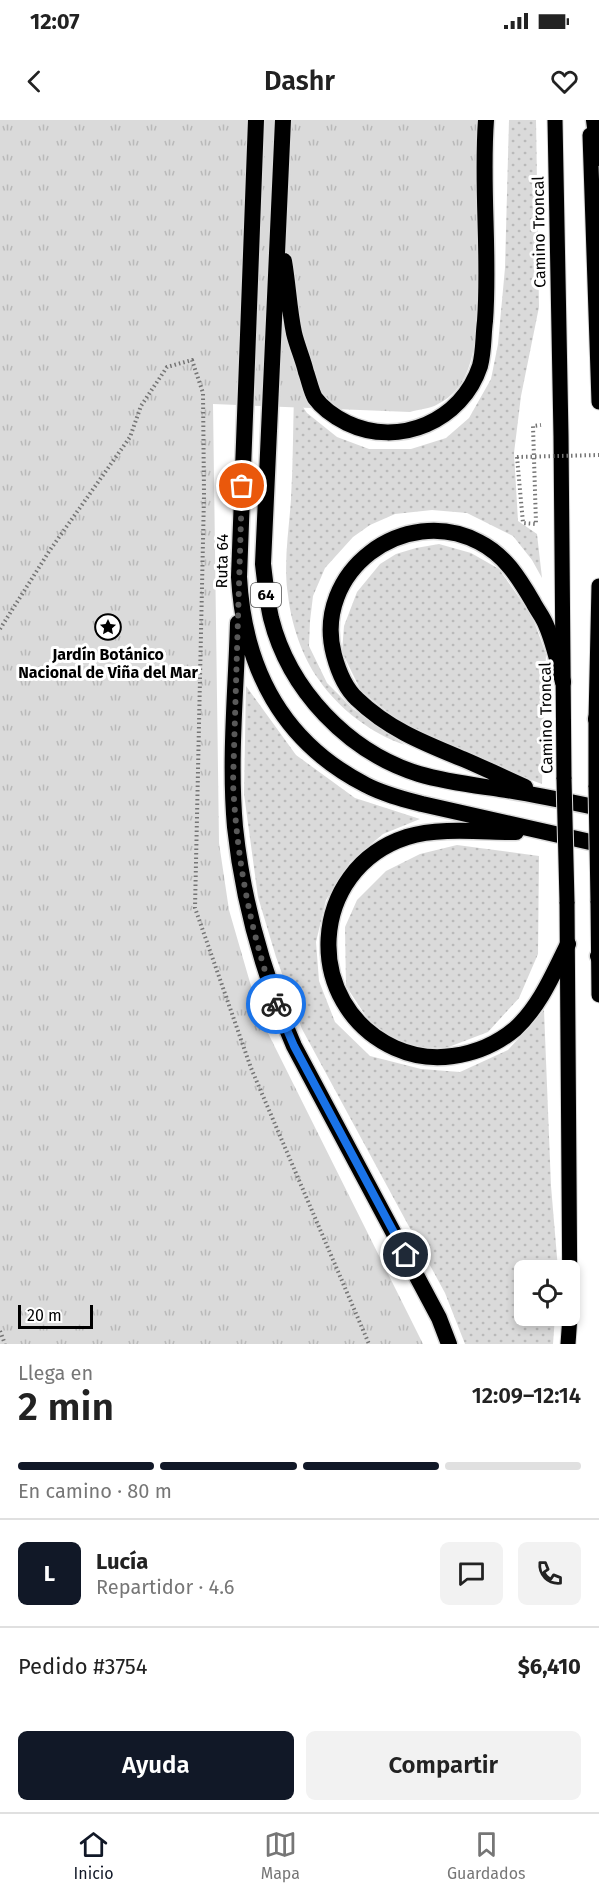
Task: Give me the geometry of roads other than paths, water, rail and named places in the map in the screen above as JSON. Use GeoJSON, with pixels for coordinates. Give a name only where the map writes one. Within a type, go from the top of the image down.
{"type":"FeatureCollection","features":[{"type":"Feature","properties":{"kind":"highway","name":"Ruta 64"},"geometry":{"type":"LineString","coordinates":[[256,120],[239,577],[246,634],[254,661],[266,687],[280,711],[319,754],[367,786],[394,796],[599,844]]}},
{"type":"Feature","properties":{"kind":"highway","name":"64"},"geometry":{"type":"LineString","coordinates":[[283,120],[263,564],[269,610],[280,646],[293,672],[326,716],[346,735],[392,764],[444,780],[545,796],[599,808]]}},
{"type":"Feature","properties":{"kind":"highway"},"geometry":{"type":"LineString","coordinates":[[279,219],[294,333],[314,396],[339,419],[371,432],[389,433],[423,427],[438,419],[464,396],[473,381],[482,357],[487,288],[484,154],[486,120]]}},
{"type":"Feature","properties":{"kind":"highway"},"geometry":{"type":"LineString","coordinates":[[594,120],[599,158]]}},
{"type":"Feature","properties":{"kind":"highway"},"geometry":{"type":"LineString","coordinates":[[545,796],[409,736],[382,719],[356,698],[344,682],[332,646],[331,627],[340,590],[349,573],[362,559],[393,538],[410,532],[428,530],[464,535],[495,552],[509,565],[519,579],[547,626],[563,682]]}},
{"type":"Feature","properties":{"kind":"highway"},"geometry":{"type":"LineString","coordinates":[[239,577],[233,783],[235,827],[245,892],[261,959],[294,1046],[439,1318],[449,1344]]}},
{"type":"Feature","properties":{"kind":"highway"},"geometry":{"type":"LineString","coordinates":[[548,832],[426,832],[388,845],[356,870],[344,886],[335,904],[330,923],[329,964],[334,983],[343,1002],[354,1018],[369,1032],[385,1043],[404,1051],[423,1056],[443,1057],[463,1055],[482,1049],[500,1040],[516,1028],[545,992],[568,944]]}},
{"type":"Feature","properties":{"kind":"main road","name":"Camino Troncal"},"geometry":{"type":"LineString","coordinates":[[555,120],[568,944],[570,1260]]}},
{"type":"Feature","properties":{"kind":"main road"},"geometry":{"type":"LineString","coordinates":[[589,120],[599,402]]}},
{"type":"Feature","properties":{"kind":"main road"},"geometry":{"type":"LineString","coordinates":[[599,586],[597,714],[599,995]]}},
{"type":"Feature","properties":{"kind":"main road","name":"Camino Troncal"},"geometry":{"type":"LineString","coordinates":[[568,1344],[569,1326]]}},
{"type":"Feature","properties":{"kind":"place","name":"Jardín Botánico Nacional de Viña del Mar"},"geometry":{"type":"Point","coordinates":[108,627]}}]}
